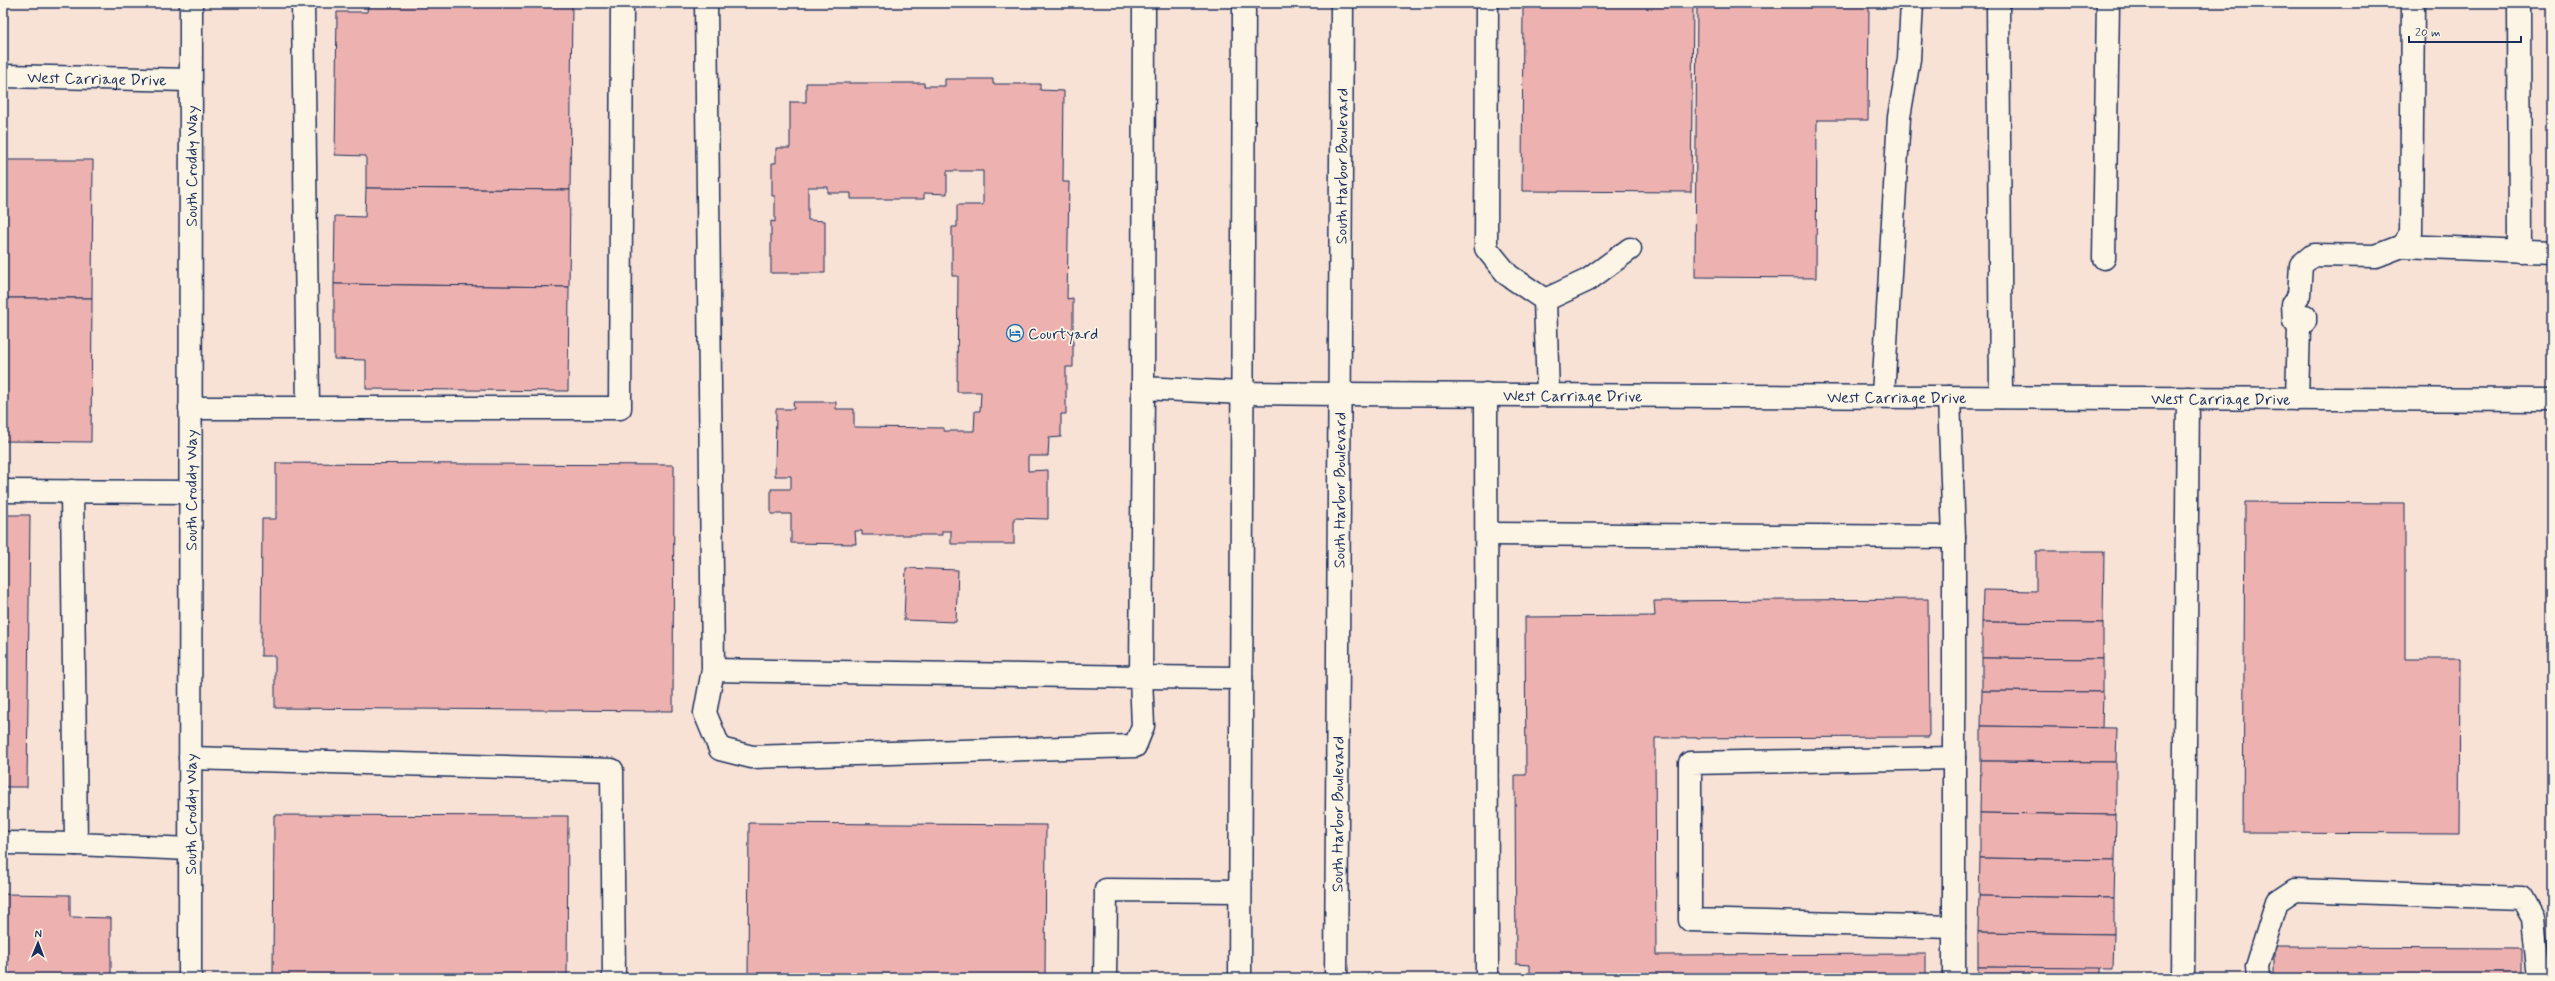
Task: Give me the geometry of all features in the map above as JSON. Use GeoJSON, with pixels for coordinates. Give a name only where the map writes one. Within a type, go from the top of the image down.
{"type":"FeatureCollection","features":[{"type":"Feature","properties":{"kind":"street","name":"South Croddy Way"},"geometry":{"type":"LineString","coordinates":[[190,978],[191,3]]}},
{"type":"Feature","properties":{"kind":"street"},"geometry":{"type":"LineString","coordinates":[[303,3],[308,408]]}},
{"type":"Feature","properties":{"kind":"street"},"geometry":{"type":"LineString","coordinates":[[190,408],[620,408],[622,3]]}},
{"type":"Feature","properties":{"kind":"street"},"geometry":{"type":"LineString","coordinates":[[706,3],[713,670],[705,713],[720,749],[752,757],[1135,746],[1143,726],[1141,677],[1144,3]]}},
{"type":"Feature","properties":{"kind":"street"},"geometry":{"type":"LineString","coordinates":[[1240,978],[1244,3]]}},
{"type":"Feature","properties":{"kind":"street","name":"South Harbor Boulevard"},"geometry":{"type":"LineString","coordinates":[[1336,978],[1342,3]]}},
{"type":"Feature","properties":{"kind":"street"},"geometry":{"type":"LineString","coordinates":[[1487,3],[1486,248],[1508,275],[1545,300]]}},
{"type":"Feature","properties":{"kind":"street"},"geometry":{"type":"LineString","coordinates":[[1883,396],[1899,117],[1909,59],[1912,3]]}},
{"type":"Feature","properties":{"kind":"street"},"geometry":{"type":"LineString","coordinates":[[1998,3],[2001,397]]}},
{"type":"Feature","properties":{"kind":"street"},"geometry":{"type":"LineString","coordinates":[[2104,258],[2108,3]]}},
{"type":"Feature","properties":{"kind":"street"},"geometry":{"type":"LineString","coordinates":[[2402,246],[2411,233],[2412,3]]}},
{"type":"Feature","properties":{"kind":"street"},"geometry":{"type":"LineString","coordinates":[[2519,3],[2520,251]]}},
{"type":"Feature","properties":{"kind":"street","name":"West Carriage Drive"},"geometry":{"type":"LineString","coordinates":[[3,76],[190,80]]}},
{"type":"Feature","properties":{"kind":"street"},"geometry":{"type":"LineString","coordinates":[[2297,399],[2299,327],[2305,321],[2305,304],[2299,295],[2301,265],[2313,255],[2376,256],[2402,246],[2552,252]]}},
{"type":"Feature","properties":{"kind":"street"},"geometry":{"type":"LineString","coordinates":[[1545,300],[1588,280],[1630,250]]}},
{"type":"Feature","properties":{"kind":"street"},"geometry":{"type":"LineString","coordinates":[[1545,300],[1548,395]]}},
{"type":"Feature","properties":{"kind":"street","name":"West Carriage Drive"},"geometry":{"type":"LineString","coordinates":[[1143,388],[1242,393],[1340,394],[2552,400]]}},
{"type":"Feature","properties":{"kind":"street"},"geometry":{"type":"LineString","coordinates":[[1486,394],[1488,534],[1487,978]]}},
{"type":"Feature","properties":{"kind":"street"},"geometry":{"type":"LineString","coordinates":[[1949,397],[1954,537],[1954,978]]}},
{"type":"Feature","properties":{"kind":"street"},"geometry":{"type":"LineString","coordinates":[[2183,978],[2188,398]]}},
{"type":"Feature","properties":{"kind":"street"},"geometry":{"type":"LineString","coordinates":[[3,491],[190,492]]}},
{"type":"Feature","properties":{"kind":"street"},"geometry":{"type":"LineString","coordinates":[[72,491],[76,844]]}},
{"type":"Feature","properties":{"kind":"street"},"geometry":{"type":"LineString","coordinates":[[1488,534],[1954,537]]}},
{"type":"Feature","properties":{"kind":"street"},"geometry":{"type":"LineString","coordinates":[[713,670],[1241,678]]}},
{"type":"Feature","properties":{"kind":"street"},"geometry":{"type":"LineString","coordinates":[[190,758],[612,770],[614,978]]}},
{"type":"Feature","properties":{"kind":"street"},"geometry":{"type":"LineString","coordinates":[[1954,758],[1690,763],[1690,920],[1954,927]]}},
{"type":"Feature","properties":{"kind":"street"},"geometry":{"type":"LineString","coordinates":[[3,843],[76,844],[190,849]]}},
{"type":"Feature","properties":{"kind":"street"},"geometry":{"type":"LineString","coordinates":[[1105,978],[1106,890],[1240,891]]}},
{"type":"Feature","properties":{"kind":"street"},"geometry":{"type":"LineString","coordinates":[[2258,978],[2258,966],[2277,902],[2294,890],[2522,898],[2533,918],[2539,978]]}},
{"type":"Feature","properties":{"kind":"shaded area"},"geometry":{"type":"Polygon","coordinates":[[[3,3],[2552,3],[2552,978],[3,978],[3,3]]]}},
{"type":"Feature","properties":{"kind":"building"},"geometry":{"type":"Polygon","coordinates":[[[368,3],[572,3],[570,190],[366,188],[366,156],[335,155],[337,12],[367,12],[368,3]]]}},
{"type":"Feature","properties":{"kind":"building"},"geometry":{"type":"Polygon","coordinates":[[[1523,3],[1693,3],[1691,192],[1522,191],[1523,3]]]}},
{"type":"Feature","properties":{"kind":"building"},"geometry":{"type":"Polygon","coordinates":[[[1697,3],[1869,3],[1868,120],[1817,120],[1816,278],[1695,277],[1697,3]]]}},
{"type":"Feature","properties":{"kind":"building","name":"Courtyard"},"geometry":{"type":"Polygon","coordinates":[[[945,79],[993,79],[993,84],[1040,84],[1040,90],[1064,91],[1063,182],[1069,182],[1067,299],[1073,298],[1073,367],[1066,367],[1066,414],[1061,414],[1061,437],[1049,438],[1048,456],[1028,456],[1028,471],[1048,470],[1048,519],[1014,518],[1014,544],[951,544],[951,531],[942,531],[942,535],[862,535],[862,531],[855,531],[856,544],[791,543],[791,514],[771,514],[771,489],[791,489],[791,476],[775,476],[776,409],[794,409],[793,402],[836,402],[836,409],[854,409],[854,427],[944,428],[944,431],[974,431],[975,411],[980,411],[981,392],[957,392],[958,276],[952,276],[952,227],[957,227],[957,205],[983,205],[983,171],[947,171],[947,194],[924,193],[924,199],[851,199],[851,193],[828,193],[828,187],[808,187],[808,220],[825,221],[825,273],[771,273],[771,221],[775,222],[775,196],[772,196],[772,163],[776,163],[776,148],[790,148],[790,102],[806,102],[806,83],[924,83],[924,86],[945,86],[945,79]]]}},
{"type":"Feature","properties":{"kind":"building"},"geometry":{"type":"Polygon","coordinates":[[[3,160],[93,160],[92,298],[3,298],[3,160]]]}},
{"type":"Feature","properties":{"kind":"building"},"geometry":{"type":"Polygon","coordinates":[[[366,188],[570,190],[569,287],[334,284],[335,216],[365,217],[366,188]]]}},
{"type":"Feature","properties":{"kind":"building"},"geometry":{"type":"Polygon","coordinates":[[[334,284],[569,287],[568,391],[366,389],[366,360],[334,359],[334,284]]]}},
{"type":"Feature","properties":{"kind":"building"},"geometry":{"type":"Polygon","coordinates":[[[3,298],[92,298],[91,442],[3,441],[3,298]]]}},
{"type":"Feature","properties":{"kind":"building"},"geometry":{"type":"Polygon","coordinates":[[[276,463],[674,465],[673,711],[275,708],[275,656],[261,656],[262,519],[276,519],[276,463]]]}},
{"type":"Feature","properties":{"kind":"building"},"geometry":{"type":"Polygon","coordinates":[[[2245,502],[2405,503],[2405,659],[2460,659],[2459,833],[2243,832],[2245,502]]]}},
{"type":"Feature","properties":{"kind":"building"},"geometry":{"type":"Polygon","coordinates":[[[3,515],[30,515],[27,787],[3,787],[3,515]]]}},
{"type":"Feature","properties":{"kind":"building"},"geometry":{"type":"Polygon","coordinates":[[[2036,551],[2104,551],[2103,623],[1982,622],[1983,590],[2036,591],[2036,551]]]}},
{"type":"Feature","properties":{"kind":"building"},"geometry":{"type":"Polygon","coordinates":[[[906,568],[958,570],[956,622],[904,620],[906,568]]]}},
{"type":"Feature","properties":{"kind":"building"},"geometry":{"type":"Polygon","coordinates":[[[1928,599],[1929,737],[1655,738],[1656,955],[1926,954],[1926,978],[1530,978],[1530,965],[1516,964],[1515,775],[1526,775],[1525,617],[1655,616],[1654,601],[1928,599]]]}},
{"type":"Feature","properties":{"kind":"building"},"geometry":{"type":"Polygon","coordinates":[[[1982,622],[2103,623],[2103,659],[1982,658],[1982,622]]]}},
{"type":"Feature","properties":{"kind":"building"},"geometry":{"type":"Polygon","coordinates":[[[1982,658],[2103,659],[2103,692],[1982,691],[1982,658]]]}},
{"type":"Feature","properties":{"kind":"building"},"geometry":{"type":"Polygon","coordinates":[[[1982,691],[2103,692],[2102,728],[1981,726],[1982,691]]]}},
{"type":"Feature","properties":{"kind":"building"},"geometry":{"type":"Polygon","coordinates":[[[1981,726],[2117,728],[2116,762],[1981,761],[1981,726]]]}},
{"type":"Feature","properties":{"kind":"building"},"geometry":{"type":"Polygon","coordinates":[[[1981,761],[2116,762],[2116,815],[1980,813],[1981,761]]]}},
{"type":"Feature","properties":{"kind":"building"},"geometry":{"type":"Polygon","coordinates":[[[1980,813],[2116,815],[2115,860],[1980,858],[1980,813]]]}},
{"type":"Feature","properties":{"kind":"building"},"geometry":{"type":"Polygon","coordinates":[[[274,815],[568,816],[567,978],[273,978],[274,815]]]}},
{"type":"Feature","properties":{"kind":"building"},"geometry":{"type":"Polygon","coordinates":[[[749,823],[1046,825],[1045,978],[748,978],[749,823]]]}},
{"type":"Feature","properties":{"kind":"building"},"geometry":{"type":"Polygon","coordinates":[[[1980,858],[2115,860],[2114,898],[1979,896],[1980,858]]]}},
{"type":"Feature","properties":{"kind":"building"},"geometry":{"type":"Polygon","coordinates":[[[3,894],[70,895],[70,917],[111,918],[111,978],[3,978],[3,894]]]}},
{"type":"Feature","properties":{"kind":"building"},"geometry":{"type":"Polygon","coordinates":[[[1979,896],[2114,898],[2114,934],[1978,932],[1979,896]]]}},
{"type":"Feature","properties":{"kind":"building"},"geometry":{"type":"Polygon","coordinates":[[[1978,932],[2114,934],[2113,969],[1978,967],[1978,932]]]}},
{"type":"Feature","properties":{"kind":"building"},"geometry":{"type":"Polygon","coordinates":[[[2274,947],[2522,948],[2522,978],[2274,978],[2274,947]]]}},
{"type":"Feature","properties":{"kind":"building"},"geometry":{"type":"Polygon","coordinates":[[[1978,967],[2100,968],[2100,978],[1978,978],[1978,967]]]}},
{"type":"Feature","properties":{"kind":"place","name":"Courtyard"},"geometry":{"type":"Point","coordinates":[1015,333]}}]}
